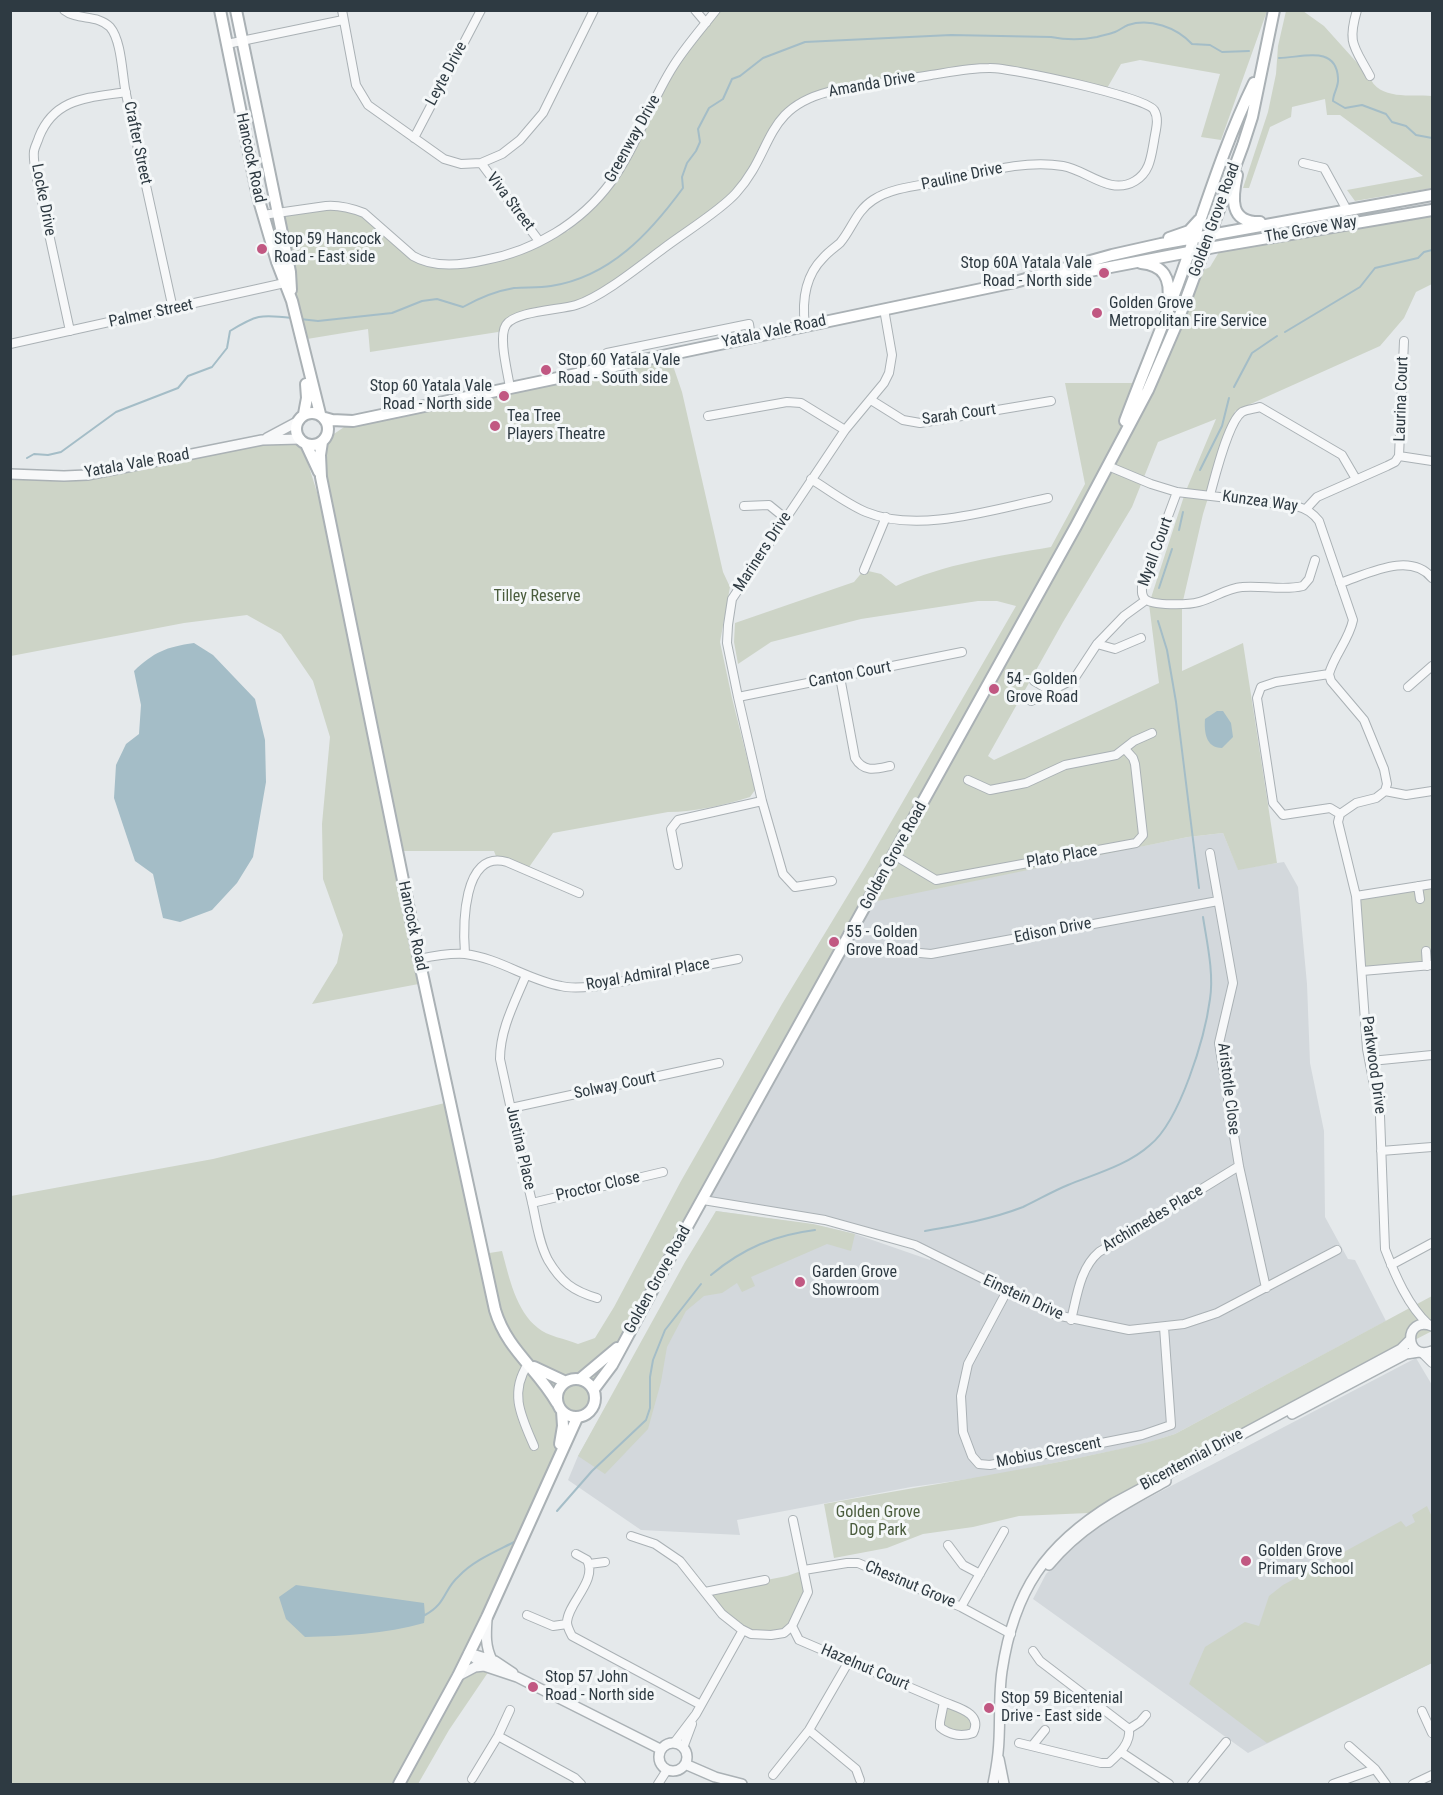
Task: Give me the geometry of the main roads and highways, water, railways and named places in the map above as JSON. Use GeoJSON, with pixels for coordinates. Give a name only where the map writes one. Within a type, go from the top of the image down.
{"type":"FeatureCollection","features":[{"type":"Feature","properties":{"kind":"main road","name":"Hancock Road"},"geometry":{"type":"LineString","coordinates":[[220,10],[258,197],[288,283]]}},
{"type":"Feature","properties":{"kind":"main road","name":"Hancock Road"},"geometry":{"type":"LineString","coordinates":[[236,10],[278,213],[288,283],[305,357],[323,416]]}},
{"type":"Feature","properties":{"kind":"main road","name":"Golden Grove Road"},"geometry":{"type":"LineString","coordinates":[[594,1389],[612,1365],[894,855],[1109,463],[1159,365],[1177,323],[1243,145],[1252,117],[1274,10]]}},
{"type":"Feature","properties":{"kind":"main road","name":"Golden Grove Road"},"geometry":{"type":"LineString","coordinates":[[1109,463],[1190,252],[1238,115],[1260,72]]}},
{"type":"Feature","properties":{"kind":"main road"},"geometry":{"type":"LineString","coordinates":[[1243,145],[1234,196],[1235,208],[1242,219],[1261,222],[1318,216]]}},
{"type":"Feature","properties":{"kind":"main road","name":"The Grove Way"},"geometry":{"type":"LineString","coordinates":[[1194,239],[1432,195]]}},
{"type":"Feature","properties":{"kind":"main road","name":"The Grove Way"},"geometry":{"type":"LineString","coordinates":[[1190,252],[1432,210]]}},
{"type":"Feature","properties":{"kind":"main road"},"geometry":{"type":"LineString","coordinates":[[1138,249],[1189,231],[1201,217]]}},
{"type":"Feature","properties":{"kind":"main road","name":"Yatala Vale Road"},"geometry":{"type":"LineString","coordinates":[[323,416],[333,420],[353,421],[1015,282],[1034,275],[1138,249],[1194,239]]}},
{"type":"Feature","properties":{"kind":"main road"},"geometry":{"type":"LineString","coordinates":[[1015,282],[1031,282],[1190,252]]}},
{"type":"Feature","properties":{"kind":"main road"},"geometry":{"type":"LineString","coordinates":[[1131,263],[1148,264],[1163,273],[1169,286],[1166,312]]}},
{"type":"Feature","properties":{"kind":"main road","name":"Hancock Road"},"geometry":{"type":"LineString","coordinates":[[301,418],[307,398],[303,368],[305,357]]}},
{"type":"Feature","properties":{"kind":"main road"},"geometry":{"type":"LineString","coordinates":[[312,412],[323,416],[329,428],[325,439],[316,445],[303,441],[296,430],[301,418],[312,412]]}},
{"type":"Feature","properties":{"kind":"main road","name":"Yatala Vale Road"},"geometry":{"type":"LineString","coordinates":[[325,439],[353,421]]}},
{"type":"Feature","properties":{"kind":"main road","name":"Hancock Road"},"geometry":{"type":"LineString","coordinates":[[325,439],[320,455],[321,477],[419,959],[495,1310],[507,1340],[546,1384],[560,1407]]}},
{"type":"Feature","properties":{"kind":"main road","name":"Hancock Road"},"geometry":{"type":"LineString","coordinates":[[303,441],[321,477]]}},
{"type":"Feature","properties":{"kind":"main road","name":"Golden Grove Road"},"geometry":{"type":"LineString","coordinates":[[580,1379],[600,1365],[622,1344]]}},
{"type":"Feature","properties":{"kind":"main road","name":"Hancock Road"},"geometry":{"type":"LineString","coordinates":[[528,1364],[566,1382]]}},
{"type":"Feature","properties":{"kind":"main road"},"geometry":{"type":"LineString","coordinates":[[557,1460],[563,1426],[560,1407],[558,1391],[566,1382],[580,1379],[586,1381],[594,1389],[596,1402],[589,1413],[577,1418],[566,1415],[560,1407]]}},
{"type":"Feature","properties":{"kind":"main road"},"geometry":{"type":"LineString","coordinates":[[399,1785],[487,1617],[577,1418]]}},
{"type":"Feature","properties":{"kind":"water"},"geometry":{"type":"Polygon","coordinates":[[[194,643],[213,655],[255,699],[265,740],[266,782],[253,857],[237,883],[212,910],[180,922],[163,918],[153,874],[135,861],[114,798],[116,765],[126,744],[139,734],[141,705],[134,671],[161,651],[194,643]]]}},
{"type":"Feature","properties":{"kind":"water"},"geometry":{"type":"Polygon","coordinates":[[[1217,711],[1223,711],[1231,723],[1233,737],[1222,748],[1209,742],[1205,729],[1205,719],[1217,711]]]}},
{"type":"Feature","properties":{"kind":"water"},"geometry":{"type":"Polygon","coordinates":[[[296,1585],[424,1603],[424,1623],[379,1632],[305,1637],[286,1619],[279,1597],[296,1585]]]}},
{"type":"Feature","properties":{"kind":"waterway"},"geometry":{"type":"LineString","coordinates":[[300,319],[318,321],[392,313],[422,301],[437,299],[463,307],[501,291],[551,286],[592,273],[610,263],[642,236],[683,188],[682,177],[687,163],[700,142],[698,129],[709,108],[723,99],[732,79],[740,76],[763,58],[805,42],[951,35],[1080,39],[1115,32],[1136,23],[1154,23],[1171,29],[1192,44],[1210,45],[1222,52],[1249,51]]}},
{"type":"Feature","properties":{"kind":"waterway"},"geometry":{"type":"LineString","coordinates":[[1279,58],[1307,55],[1324,57],[1336,67],[1338,84],[1333,101],[1345,108],[1362,105],[1386,114],[1392,122],[1406,126],[1416,135],[1432,138]]}},
{"type":"Feature","properties":{"kind":"waterway"},"geometry":{"type":"LineString","coordinates":[[1285,332],[1360,287],[1375,268],[1418,258],[1424,252],[1432,250]]}},
{"type":"Feature","properties":{"kind":"waterway"},"geometry":{"type":"LineString","coordinates":[[27,458],[34,454],[48,455],[61,452],[116,412],[178,388],[188,376],[212,367],[227,348],[230,331],[246,322],[265,316],[292,318]]}},
{"type":"Feature","properties":{"kind":"waterway"},"geometry":{"type":"LineString","coordinates":[[1234,387],[1252,353],[1277,336]]}},
{"type":"Feature","properties":{"kind":"waterway"},"geometry":{"type":"LineString","coordinates":[[1200,470],[1222,426],[1229,398]]}},
{"type":"Feature","properties":{"kind":"waterway"},"geometry":{"type":"LineString","coordinates":[[1179,530],[1183,512]]}},
{"type":"Feature","properties":{"kind":"waterway"},"geometry":{"type":"LineString","coordinates":[[1159,588],[1172,549]]}},
{"type":"Feature","properties":{"kind":"waterway"},"geometry":{"type":"LineString","coordinates":[[1158,621],[1167,650],[1176,702],[1199,888]]}},
{"type":"Feature","properties":{"kind":"waterway"},"geometry":{"type":"LineString","coordinates":[[925,1231],[963,1224],[1023,1207],[1062,1187],[1132,1158],[1150,1145],[1161,1133],[1181,1098],[1197,1056],[1207,1015],[1211,979],[1203,917]]}},
{"type":"Feature","properties":{"kind":"waterway"},"geometry":{"type":"LineString","coordinates":[[711,1275],[735,1257],[760,1244],[786,1235],[815,1230]]}},
{"type":"Feature","properties":{"kind":"waterway"},"geometry":{"type":"LineString","coordinates":[[557,1511],[592,1471],[646,1420],[650,1408],[650,1377],[653,1360],[665,1330],[701,1284]]}},
{"type":"Feature","properties":{"kind":"waterway"},"geometry":{"type":"LineString","coordinates":[[425,1615],[437,1606],[450,1586],[465,1570],[516,1541]]}},
{"type":"Feature","properties":{"kind":"place","name":"Stop 59 Hancock Road - East side"},"geometry":{"type":"Point","coordinates":[262,249]}},
{"type":"Feature","properties":{"kind":"place","name":"Stop 60A Yatala Vale Road - North side"},"geometry":{"type":"Point","coordinates":[1104,273]}},
{"type":"Feature","properties":{"kind":"place","name":"Golden Grove Metropolitan Fire Service"},"geometry":{"type":"Point","coordinates":[1097,313]}},
{"type":"Feature","properties":{"kind":"place","name":"Stop 60 Yatala Vale Road - South side"},"geometry":{"type":"Point","coordinates":[546,370]}},
{"type":"Feature","properties":{"kind":"place","name":"Stop 60 Yatala Vale Road - North side"},"geometry":{"type":"Point","coordinates":[504,396]}},
{"type":"Feature","properties":{"kind":"place","name":"Tea Tree Players Theatre"},"geometry":{"type":"Point","coordinates":[495,426]}},
{"type":"Feature","properties":{"kind":"place","name":"54 - Golden Grove Road"},"geometry":{"type":"Point","coordinates":[994,689]}},
{"type":"Feature","properties":{"kind":"place","name":"55 - Golden Grove Road"},"geometry":{"type":"Point","coordinates":[834,942]}},
{"type":"Feature","properties":{"kind":"place","name":"Garden Grove Showroom"},"geometry":{"type":"Point","coordinates":[800,1282]}},
{"type":"Feature","properties":{"kind":"place","name":"Golden Grove Primary School"},"geometry":{"type":"Point","coordinates":[1246,1561]}},
{"type":"Feature","properties":{"kind":"place","name":"Stop 57 John Road - North side"},"geometry":{"type":"Point","coordinates":[533,1687]}},
{"type":"Feature","properties":{"kind":"place","name":"Stop 59 Bicentenial Drive - East side"},"geometry":{"type":"Point","coordinates":[989,1708]}},
{"type":"Feature","properties":{"kind":"park label","name":"Tilley Reserve"},"geometry":{"type":"Point","coordinates":[537,597]}},
{"type":"Feature","properties":{"kind":"park label","name":"Golden Grove Dog Park"},"geometry":{"type":"Point","coordinates":[878,1522]}}]}
